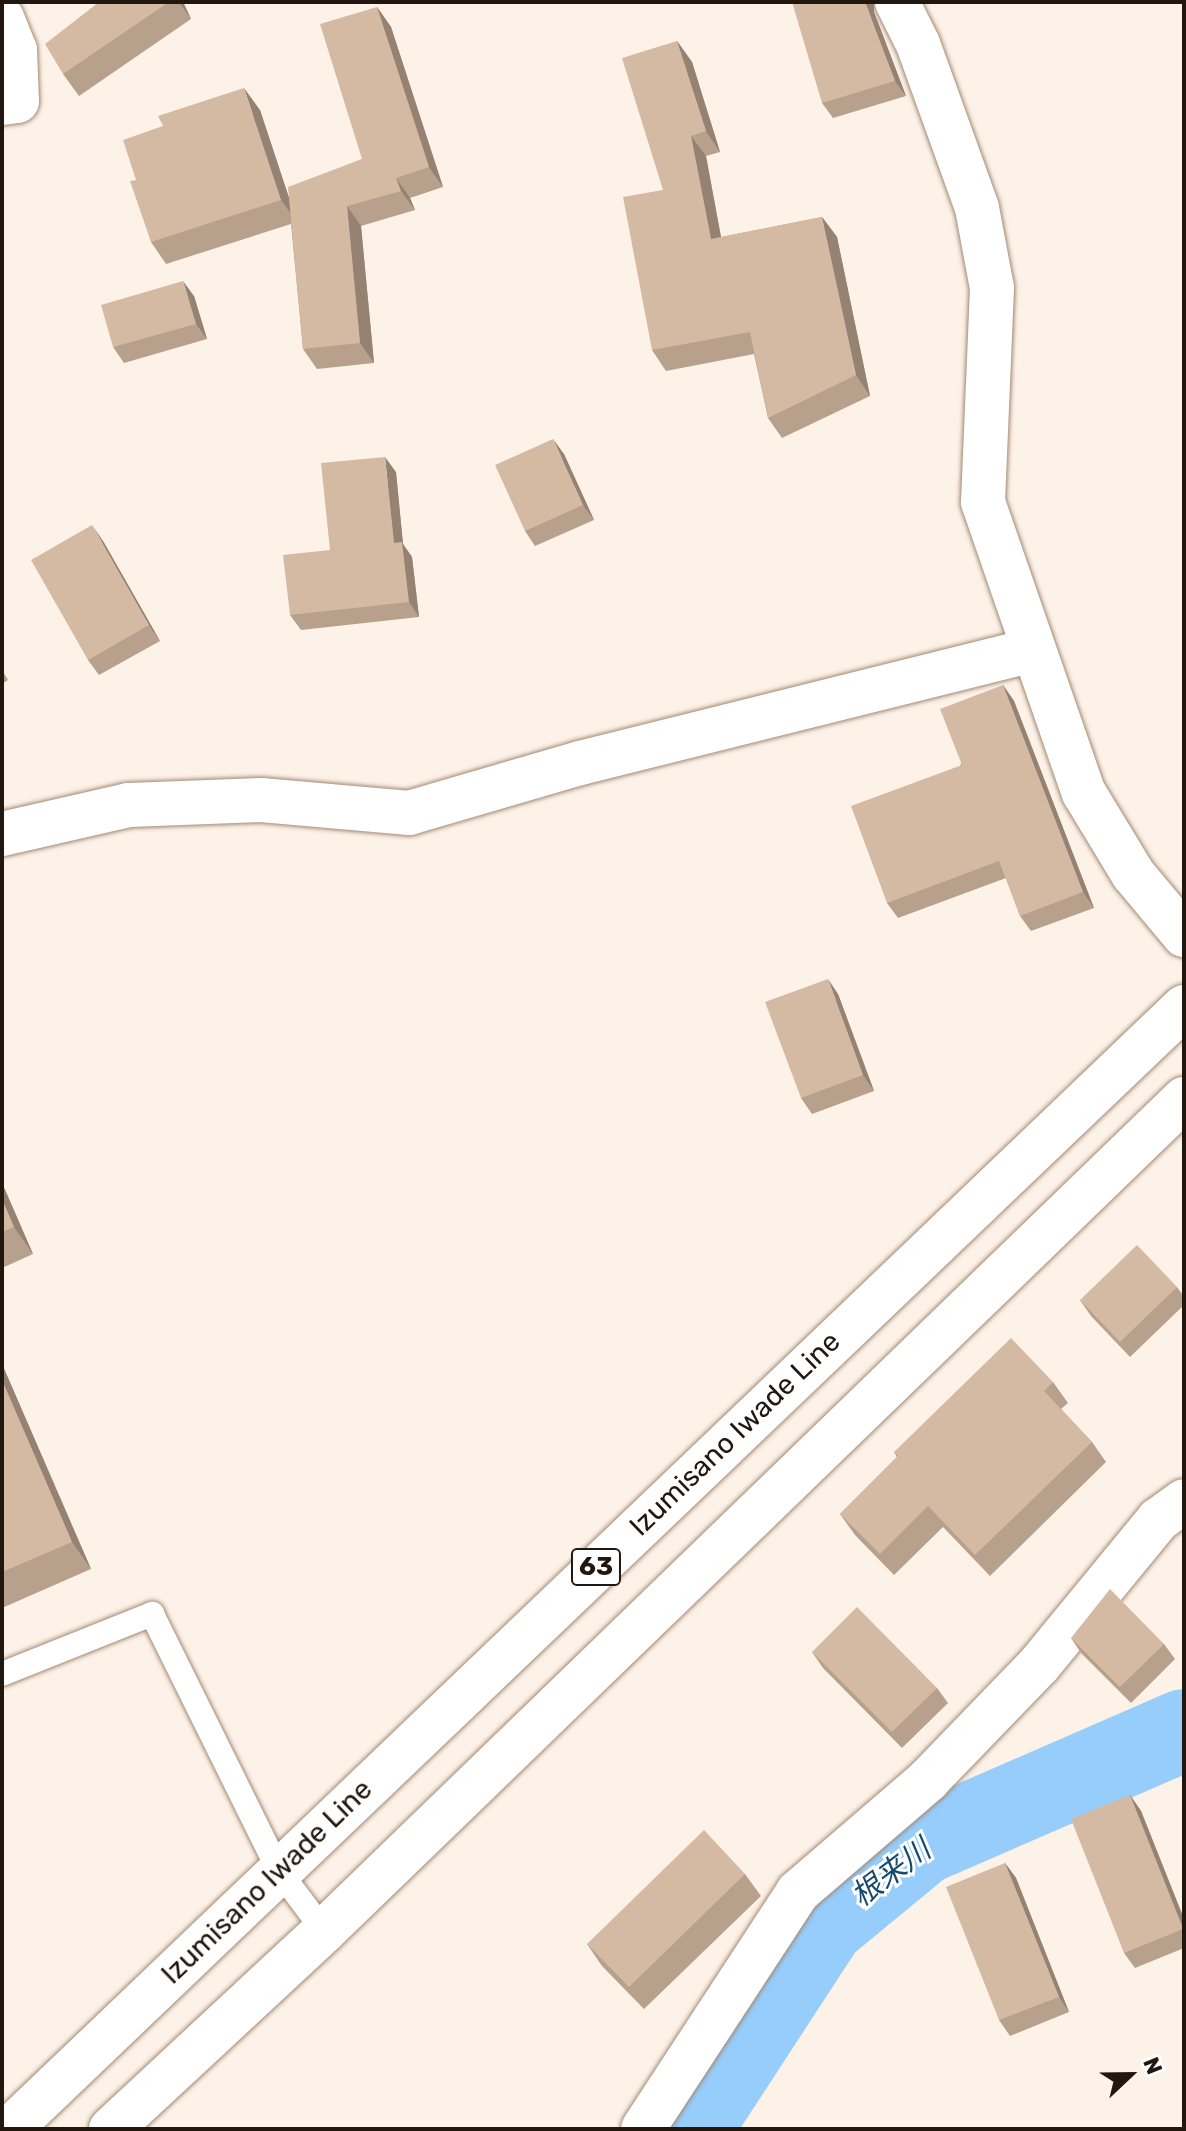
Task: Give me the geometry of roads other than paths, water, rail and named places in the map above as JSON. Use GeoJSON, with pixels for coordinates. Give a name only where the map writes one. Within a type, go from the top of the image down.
{"type":"FeatureCollection","features":[{"type":"Feature","properties":{"kind":"main road"},"geometry":{"type":"LineString","coordinates":[[897,2],[918,44],[977,208],[992,288],[983,502],[1084,793],[1133,874],[1184,935]]}},
{"type":"Feature","properties":{"kind":"main road"},"geometry":{"type":"LineString","coordinates":[[2,18],[15,50],[17,101],[2,103]]}},
{"type":"Feature","properties":{"kind":"main road"},"geometry":{"type":"LineString","coordinates":[[2,834],[129,805],[261,800],[409,813],[580,763],[1032,650]]}},
{"type":"Feature","properties":{"kind":"main road","name":"Izumisano Iwade Line"},"geometry":{"type":"LineString","coordinates":[[10,2129],[1184,1007]]}},
{"type":"Feature","properties":{"kind":"main road","name":"63"},"geometry":{"type":"LineString","coordinates":[[111,2129],[324,1931],[1184,1099]]}},
{"type":"Feature","properties":{"kind":"main road"},"geometry":{"type":"LineString","coordinates":[[643,2129],[798,1892],[928,1780],[1039,1665],[1158,1520],[1184,1501]]}},
{"type":"Feature","properties":{"kind":"lane"},"geometry":{"type":"LineString","coordinates":[[2,1674],[152,1614],[279,1871],[324,1931]]}},
{"type":"Feature","properties":{"kind":"waterway","name":"根来川"},"geometry":{"type":"LineString","coordinates":[[691,2129],[824,1925],[922,1844],[1184,1730]]}}]}
